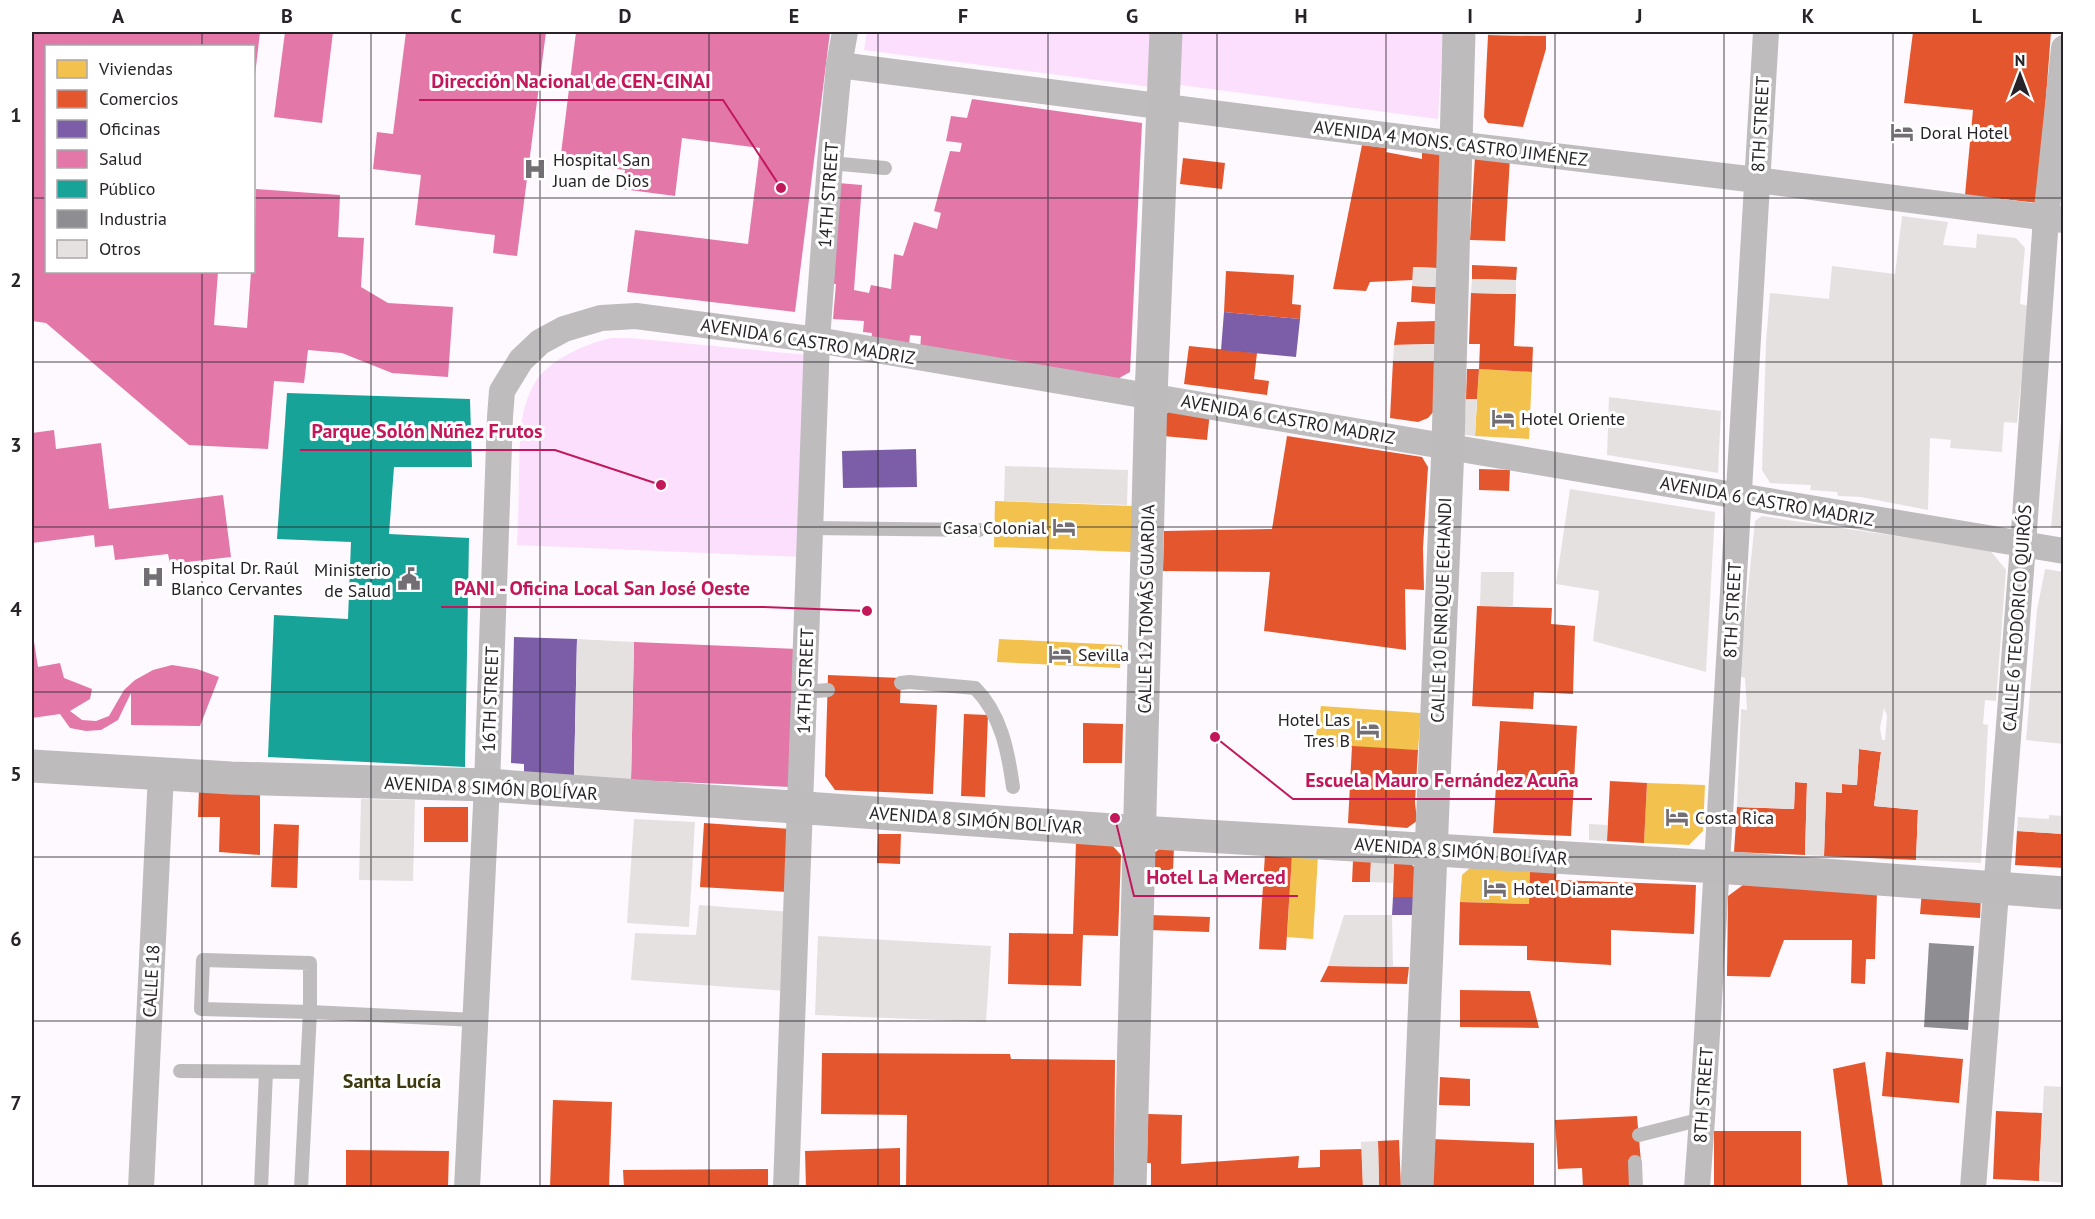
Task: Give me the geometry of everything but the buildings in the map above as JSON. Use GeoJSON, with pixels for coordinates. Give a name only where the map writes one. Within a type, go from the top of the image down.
{"type":"FeatureCollection","features":[{"type":"Feature","properties":{"kind":"street","name":"14TH STREET"},"geometry":{"type":"LineString","coordinates":[[786,1188],[801,807],[817,691],[811,528],[817,340],[839,64],[845,32]]}},
{"type":"Feature","properties":{"kind":"street","name":"CALLE 12 TOMÁS GUARDIA"},"geometry":{"type":"LineString","coordinates":[[1130,1188],[1151,396],[1166,32]]}},
{"type":"Feature","properties":{"kind":"street","name":"CALLE 10 ENRIQUE ECHANDI"},"geometry":{"type":"LineString","coordinates":[[1417,1188],[1448,446],[1459,32]]}},
{"type":"Feature","properties":{"kind":"street","name":"8TH STREET"},"geometry":{"type":"LineString","coordinates":[[1697,1188],[1766,32]]}},
{"type":"Feature","properties":{"kind":"street","name":"CALLE 6 TEODORICO QUIRÓS"},"geometry":{"type":"LineString","coordinates":[[1973,1188],[2023,545],[2055,219],[2064,48]]}},
{"type":"Feature","properties":{"kind":"street","name":"AVENIDA 4 MONS. CASTRO JIMÉNEZ"},"geometry":{"type":"LineString","coordinates":[[839,64],[2055,219]]}},
{"type":"Feature","properties":{"kind":"street","name":"AVENIDA 6 CASTRO MADRIZ"},"geometry":{"type":"LineString","coordinates":[[521,360],[540,342],[564,329],[601,318],[636,316],[817,340],[2064,551]]}},
{"type":"Feature","properties":{"kind":"street","name":"16TH STREET"},"geometry":{"type":"LineString","coordinates":[[467,1188],[487,785],[500,417],[502,391],[521,360]]}},
{"type":"Feature","properties":{"kind":"street","name":"AVENIDA 8 SIMÓN BOLÍVAR"},"geometry":{"type":"LineString","coordinates":[[32,766],[231,778],[487,785],[1140,832],[1431,848],[2064,893]]}},
{"type":"Feature","properties":{"kind":"street","name":"CALLE 18"},"geometry":{"type":"LineString","coordinates":[[141,1188],[161,774]]}},
{"type":"Feature","properties":{"kind":"lane"},"geometry":{"type":"LineString","coordinates":[[830,163],[885,168]]}},
{"type":"Feature","properties":{"kind":"lane"},"geometry":{"type":"LineString","coordinates":[[811,528],[979,530]]}},
{"type":"Feature","properties":{"kind":"lane"},"geometry":{"type":"LineString","coordinates":[[901,683],[975,688],[990,706],[1007,747],[1013,787]]}},
{"type":"Feature","properties":{"kind":"lane"},"geometry":{"type":"LineString","coordinates":[[301,1188],[310,1012],[310,963],[202,960],[201,1009],[310,1012],[475,1020]]}},
{"type":"Feature","properties":{"kind":"lane"},"geometry":{"type":"LineString","coordinates":[[180,1071],[307,1072]]}},
{"type":"Feature","properties":{"kind":"lane"},"geometry":{"type":"LineString","coordinates":[[261,1188],[266,1072]]}},
{"type":"Feature","properties":{"kind":"lane"},"geometry":{"type":"LineString","coordinates":[[1639,1135],[1702,1119]]}},
{"type":"Feature","properties":{"kind":"lane"},"geometry":{"type":"LineString","coordinates":[[1635,1162],[1636,1188]]}},
{"type":"Feature","properties":{"kind":"shaded area"},"geometry":{"type":"Polygon","coordinates":[[[867,32],[1153,32],[1151,87],[864,50],[867,32]]]}},
{"type":"Feature","properties":{"kind":"shaded area"},"geometry":{"type":"Polygon","coordinates":[[[1176,32],[1443,32],[1438,119],[1173,84],[1176,32]]]}},
{"type":"Feature","properties":{"kind":"shaded area"},"geometry":{"type":"Polygon","coordinates":[[[611,338],[808,355],[802,557],[517,545],[520,439],[523,415],[530,392],[542,373],[560,359],[581,348],[611,338]]]}},
{"type":"Feature","properties":{"kind":"place","name":"Doral Hotel"},"geometry":{"type":"Point","coordinates":[1902,132]}},
{"type":"Feature","properties":{"kind":"place","name":"Hospital San Juan de Dios"},"geometry":{"type":"Point","coordinates":[535,169]}},
{"type":"Feature","properties":{"kind":"place","name":"Dirección Nacional de CEN-CINAI"},"geometry":{"type":"Point","coordinates":[781,188]}},
{"type":"Feature","properties":{"kind":"place","name":"Hotel Oriente"},"geometry":{"type":"Point","coordinates":[1503,418]}},
{"type":"Feature","properties":{"kind":"place","name":"Parque Solón Núñez Frutos"},"geometry":{"type":"Point","coordinates":[661,485]}},
{"type":"Feature","properties":{"kind":"place","name":"Casa Colonial"},"geometry":{"type":"Point","coordinates":[1064,527]}},
{"type":"Feature","properties":{"kind":"place","name":"Hospital Dr. Raúl Blanco Cervantes"},"geometry":{"type":"Point","coordinates":[153,577]}},
{"type":"Feature","properties":{"kind":"place","name":"Ministerio de Salud"},"geometry":{"type":"Point","coordinates":[409,579]}},
{"type":"Feature","properties":{"kind":"place","name":"PANI - Oficina Local San José Oeste"},"geometry":{"type":"Point","coordinates":[867,611]}},
{"type":"Feature","properties":{"kind":"place","name":"Sevilla"},"geometry":{"type":"Point","coordinates":[1060,654]}},
{"type":"Feature","properties":{"kind":"place","name":"Hotel Las Tres B"},"geometry":{"type":"Point","coordinates":[1368,729]}},
{"type":"Feature","properties":{"kind":"place","name":"Escuela Mauro Fernández Acuña"},"geometry":{"type":"Point","coordinates":[1215,737]}},
{"type":"Feature","properties":{"kind":"place","name":"Costa Rica"},"geometry":{"type":"Point","coordinates":[1677,817]}},
{"type":"Feature","properties":{"kind":"place","name":"Hotel La Merced"},"geometry":{"type":"Point","coordinates":[1115,818]}},
{"type":"Feature","properties":{"kind":"place","name":"Hotel Diamante"},"geometry":{"type":"Point","coordinates":[1495,888]}},
{"type":"Feature","properties":{"kind":"district","name":"Santa Lucía"},"geometry":{"type":"Point","coordinates":[392,1081]}}]}
